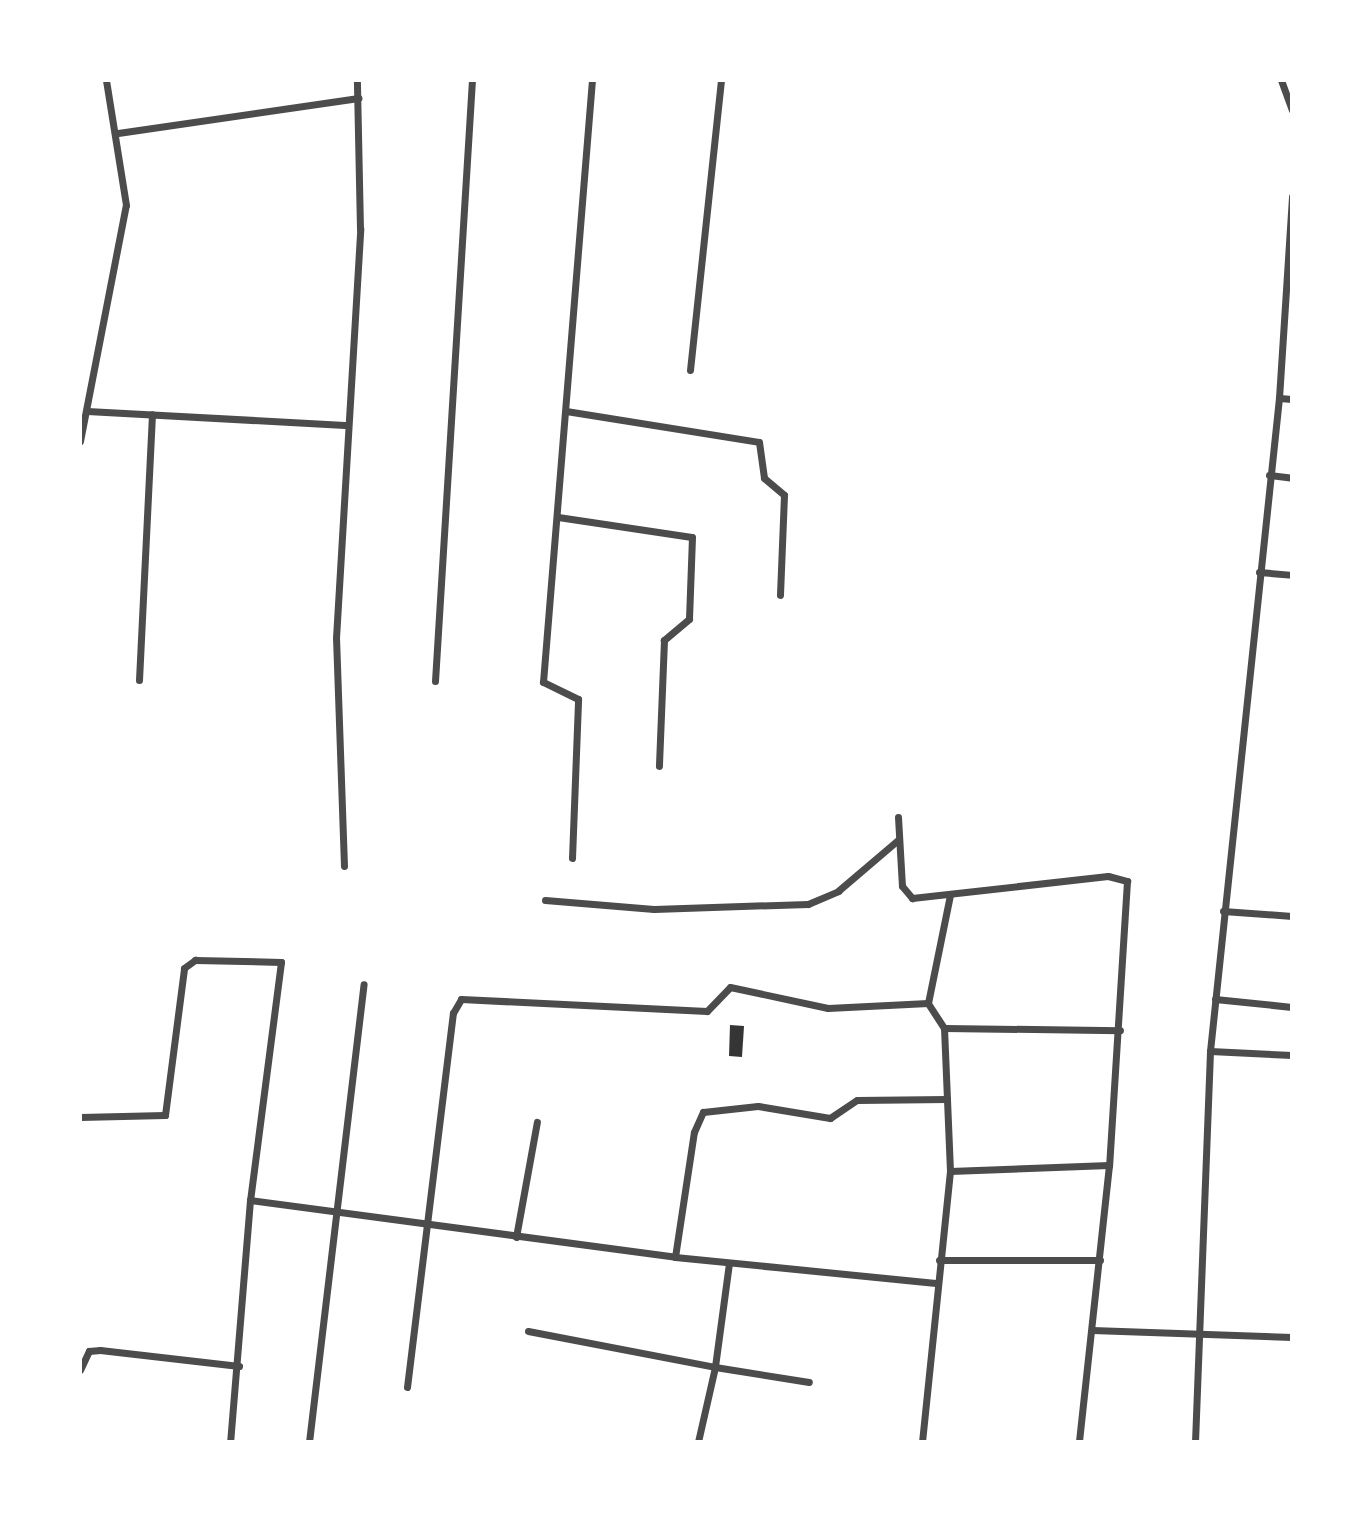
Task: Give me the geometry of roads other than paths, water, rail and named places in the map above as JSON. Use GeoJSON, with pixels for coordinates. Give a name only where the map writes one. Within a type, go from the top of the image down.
{"type":"FeatureCollection","features":[{"type":"Feature","properties":{"kind":"street"},"geometry":{"type":"LineString","coordinates":[[80,441],[107,288],[124,234],[118,133],[106,80]]}},
{"type":"Feature","properties":{"kind":"street"},"geometry":{"type":"LineString","coordinates":[[344,866],[336,638],[345,425],[360,229],[357,80]]}},
{"type":"Feature","properties":{"kind":"street"},"geometry":{"type":"LineString","coordinates":[[435,681],[472,80]]}},
{"type":"Feature","properties":{"kind":"street"},"geometry":{"type":"LineString","coordinates":[[572,858],[578,699],[543,682],[592,80]]}},
{"type":"Feature","properties":{"kind":"street"},"geometry":{"type":"LineString","coordinates":[[690,370],[722,80]]}},
{"type":"Feature","properties":{"kind":"street"},"geometry":{"type":"LineString","coordinates":[[1281,80],[1292,110]]}},
{"type":"Feature","properties":{"kind":"street"},"geometry":{"type":"LineString","coordinates":[[118,133],[358,98]]}},
{"type":"Feature","properties":{"kind":"street"},"geometry":{"type":"LineString","coordinates":[[1195,1441],[1203,1338],[1210,1051],[1279,398],[1292,196]]}},
{"type":"Feature","properties":{"kind":"street"},"geometry":{"type":"LineString","coordinates":[[1279,398],[1292,400]]}},
{"type":"Feature","properties":{"kind":"street"},"geometry":{"type":"LineString","coordinates":[[87,411],[345,425]]}},
{"type":"Feature","properties":{"kind":"street"},"geometry":{"type":"LineString","coordinates":[[566,411],[759,442],[764,478],[784,495],[780,595]]}},
{"type":"Feature","properties":{"kind":"street"},"geometry":{"type":"LineString","coordinates":[[139,680],[152,414]]}},
{"type":"Feature","properties":{"kind":"street"},"geometry":{"type":"LineString","coordinates":[[1269,475],[1292,478]]}},
{"type":"Feature","properties":{"kind":"street"},"geometry":{"type":"LineString","coordinates":[[558,517],[692,537],[689,619],[664,640],[659,766]]}},
{"type":"Feature","properties":{"kind":"street"},"geometry":{"type":"LineString","coordinates":[[1259,572],[1292,575]]}},
{"type":"Feature","properties":{"kind":"street"},"geometry":{"type":"LineString","coordinates":[[898,817],[905,894],[950,895],[1123,878],[1130,894],[1109,1165],[1079,1441]]}},
{"type":"Feature","properties":{"kind":"street"},"geometry":{"type":"LineString","coordinates":[[545,900],[654,909],[808,905],[838,891],[899,839]]}},
{"type":"Feature","properties":{"kind":"street"},"geometry":{"type":"LineString","coordinates":[[922,1441],[936,1283],[950,1171],[944,1028],[928,1003],[950,895]]}},
{"type":"Feature","properties":{"kind":"street"},"geometry":{"type":"LineString","coordinates":[[1223,911],[1292,916]]}},
{"type":"Feature","properties":{"kind":"street"},"geometry":{"type":"LineString","coordinates":[[80,1117],[165,1115],[184,968],[195,960],[275,958],[283,969],[250,1200],[239,1366],[230,1441]]}},
{"type":"Feature","properties":{"kind":"street"},"geometry":{"type":"LineString","coordinates":[[309,1441],[339,1213],[364,984]]}},
{"type":"Feature","properties":{"kind":"street"},"geometry":{"type":"LineString","coordinates":[[407,1387],[453,1013],[461,999],[707,1011],[730,987],[828,1008],[928,1003]]}},
{"type":"Feature","properties":{"kind":"street"},"geometry":{"type":"LineString","coordinates":[[1215,999],[1292,1007]]}},
{"type":"Feature","properties":{"kind":"street"},"geometry":{"type":"LineString","coordinates":[[944,1028],[1120,1030]]}},
{"type":"Feature","properties":{"kind":"street"},"geometry":{"type":"LineString","coordinates":[[1210,1051],[1292,1055]]}},
{"type":"Feature","properties":{"kind":"street"},"geometry":{"type":"LineString","coordinates":[[675,1257],[694,1132],[703,1112],[758,1106],[830,1118],[857,1100],[947,1099]]}},
{"type":"Feature","properties":{"kind":"street"},"geometry":{"type":"LineString","coordinates":[[516,1237],[537,1122]]}},
{"type":"Feature","properties":{"kind":"street"},"geometry":{"type":"LineString","coordinates":[[950,1171],[1109,1165]]}},
{"type":"Feature","properties":{"kind":"street"},"geometry":{"type":"LineString","coordinates":[[250,1200],[675,1257],[936,1283]]}},
{"type":"Feature","properties":{"kind":"street"},"geometry":{"type":"LineString","coordinates":[[939,1260],[1100,1260]]}},
{"type":"Feature","properties":{"kind":"street"},"geometry":{"type":"LineString","coordinates":[[698,1441],[715,1367],[729,1263]]}},
{"type":"Feature","properties":{"kind":"street"},"geometry":{"type":"LineString","coordinates":[[1092,1330],[1203,1338],[1292,1337]]}},
{"type":"Feature","properties":{"kind":"street"},"geometry":{"type":"LineString","coordinates":[[528,1331],[808,1382]]}},
{"type":"Feature","properties":{"kind":"street"},"geometry":{"type":"LineString","coordinates":[[80,1370],[89,1352],[100,1350],[239,1366]]}}]}
